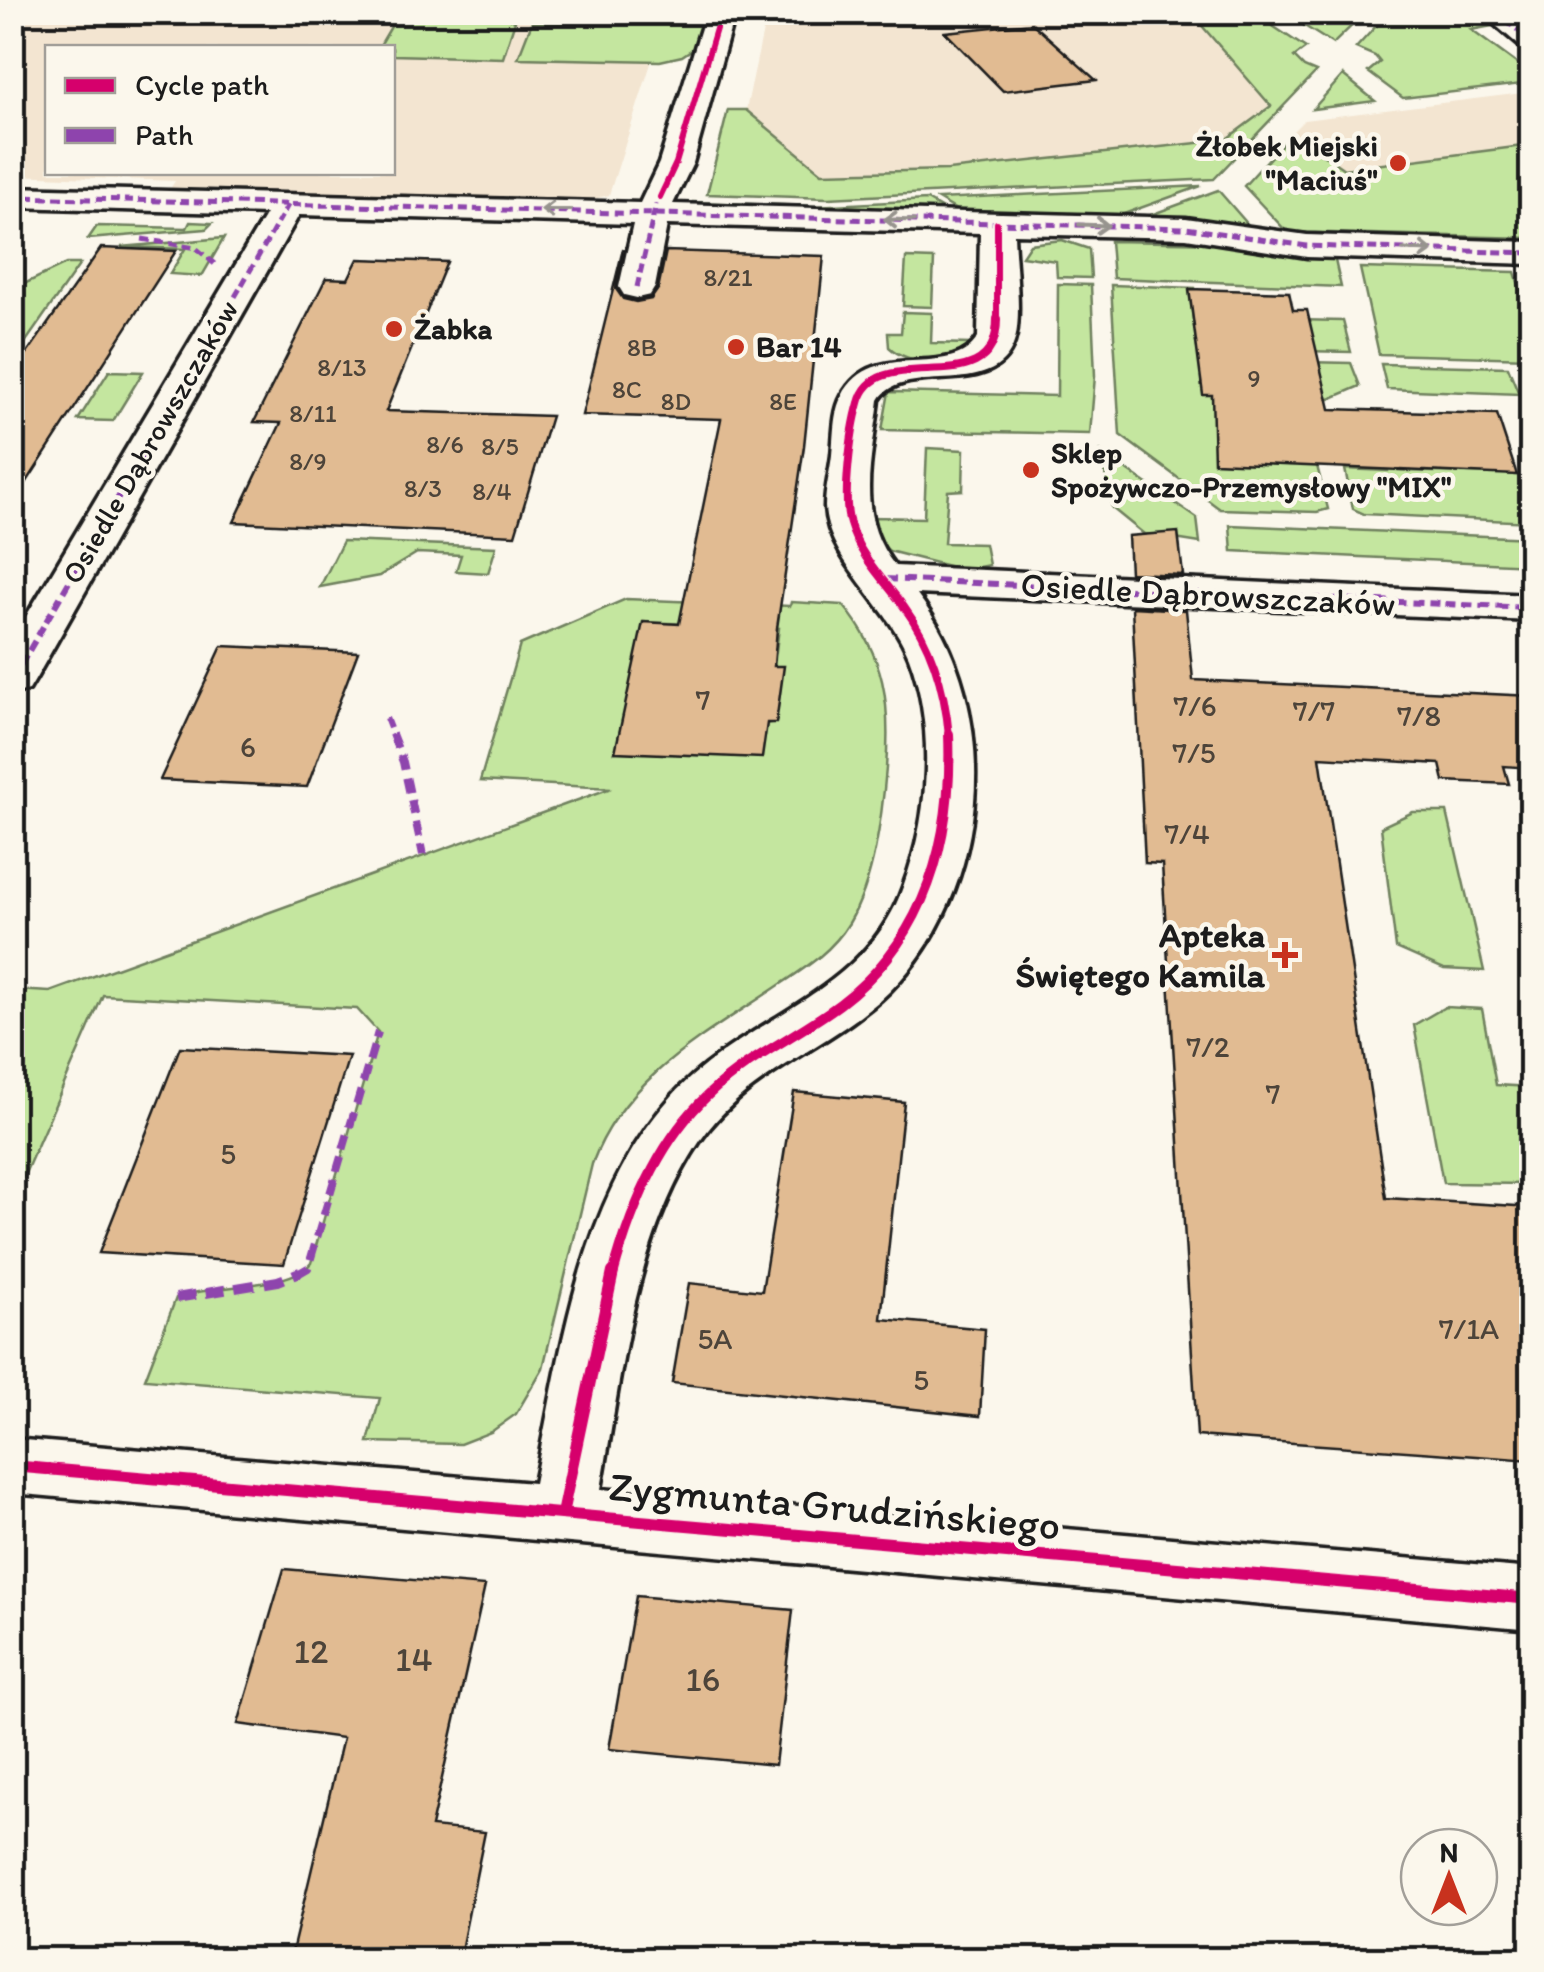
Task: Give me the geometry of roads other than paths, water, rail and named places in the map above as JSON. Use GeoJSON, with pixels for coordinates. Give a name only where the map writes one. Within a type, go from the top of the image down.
{"type":"FeatureCollection","features":[{"type":"Feature","properties":{"kind":"street"},"geometry":{"type":"LineString","coordinates":[[637,287],[653,211],[676,163],[721,12]]}},
{"type":"Feature","properties":{"kind":"street"},"geometry":{"type":"LineString","coordinates":[[1494,12],[1532,41]]}},
{"type":"Feature","properties":{"kind":"street"},"geometry":{"type":"LineString","coordinates":[[12,197],[1195,228],[1307,246],[1532,253]]}},
{"type":"Feature","properties":{"kind":"street","name":"Osiedle Dąbrowszczaków"},"geometry":{"type":"LineString","coordinates":[[12,680],[288,204]]}},
{"type":"Feature","properties":{"kind":"street"},"geometry":{"type":"LineString","coordinates":[[562,1514],[620,1253],[645,1185],[666,1148],[682,1123],[720,1084],[866,984],[910,934],[930,890],[950,776],[950,734],[940,684],[927,646],[885,579],[856,543],[846,522],[861,393],[871,381],[887,375],[969,365],[990,352],[997,337],[997,223]]}},
{"type":"Feature","properties":{"kind":"street","name":"Osiedle Dąbrowszczaków"},"geometry":{"type":"LineString","coordinates":[[885,579],[1532,608]]}},
{"type":"Feature","properties":{"kind":"street","name":"Zygmunta Grudzińskiego"},"geometry":{"type":"LineString","coordinates":[[12,1466],[1532,1600]]}},
{"type":"Feature","properties":{"kind":"place","name":"Żłobek Miejski \"Maciuś\""},"geometry":{"type":"Point","coordinates":[1398,163]}},
{"type":"Feature","properties":{"kind":"place","name":"Żabka"},"geometry":{"type":"Point","coordinates":[394,329]}},
{"type":"Feature","properties":{"kind":"place","name":"Bar 14"},"geometry":{"type":"Point","coordinates":[736,347]}},
{"type":"Feature","properties":{"kind":"place","name":"Sklep Spożywczo-Przemysłowy \"MIX\""},"geometry":{"type":"Point","coordinates":[1031,470]}},
{"type":"Feature","properties":{"kind":"place","name":"Apteka Świętego Kamila"},"geometry":{"type":"Point","coordinates":[1285,955]}}]}
